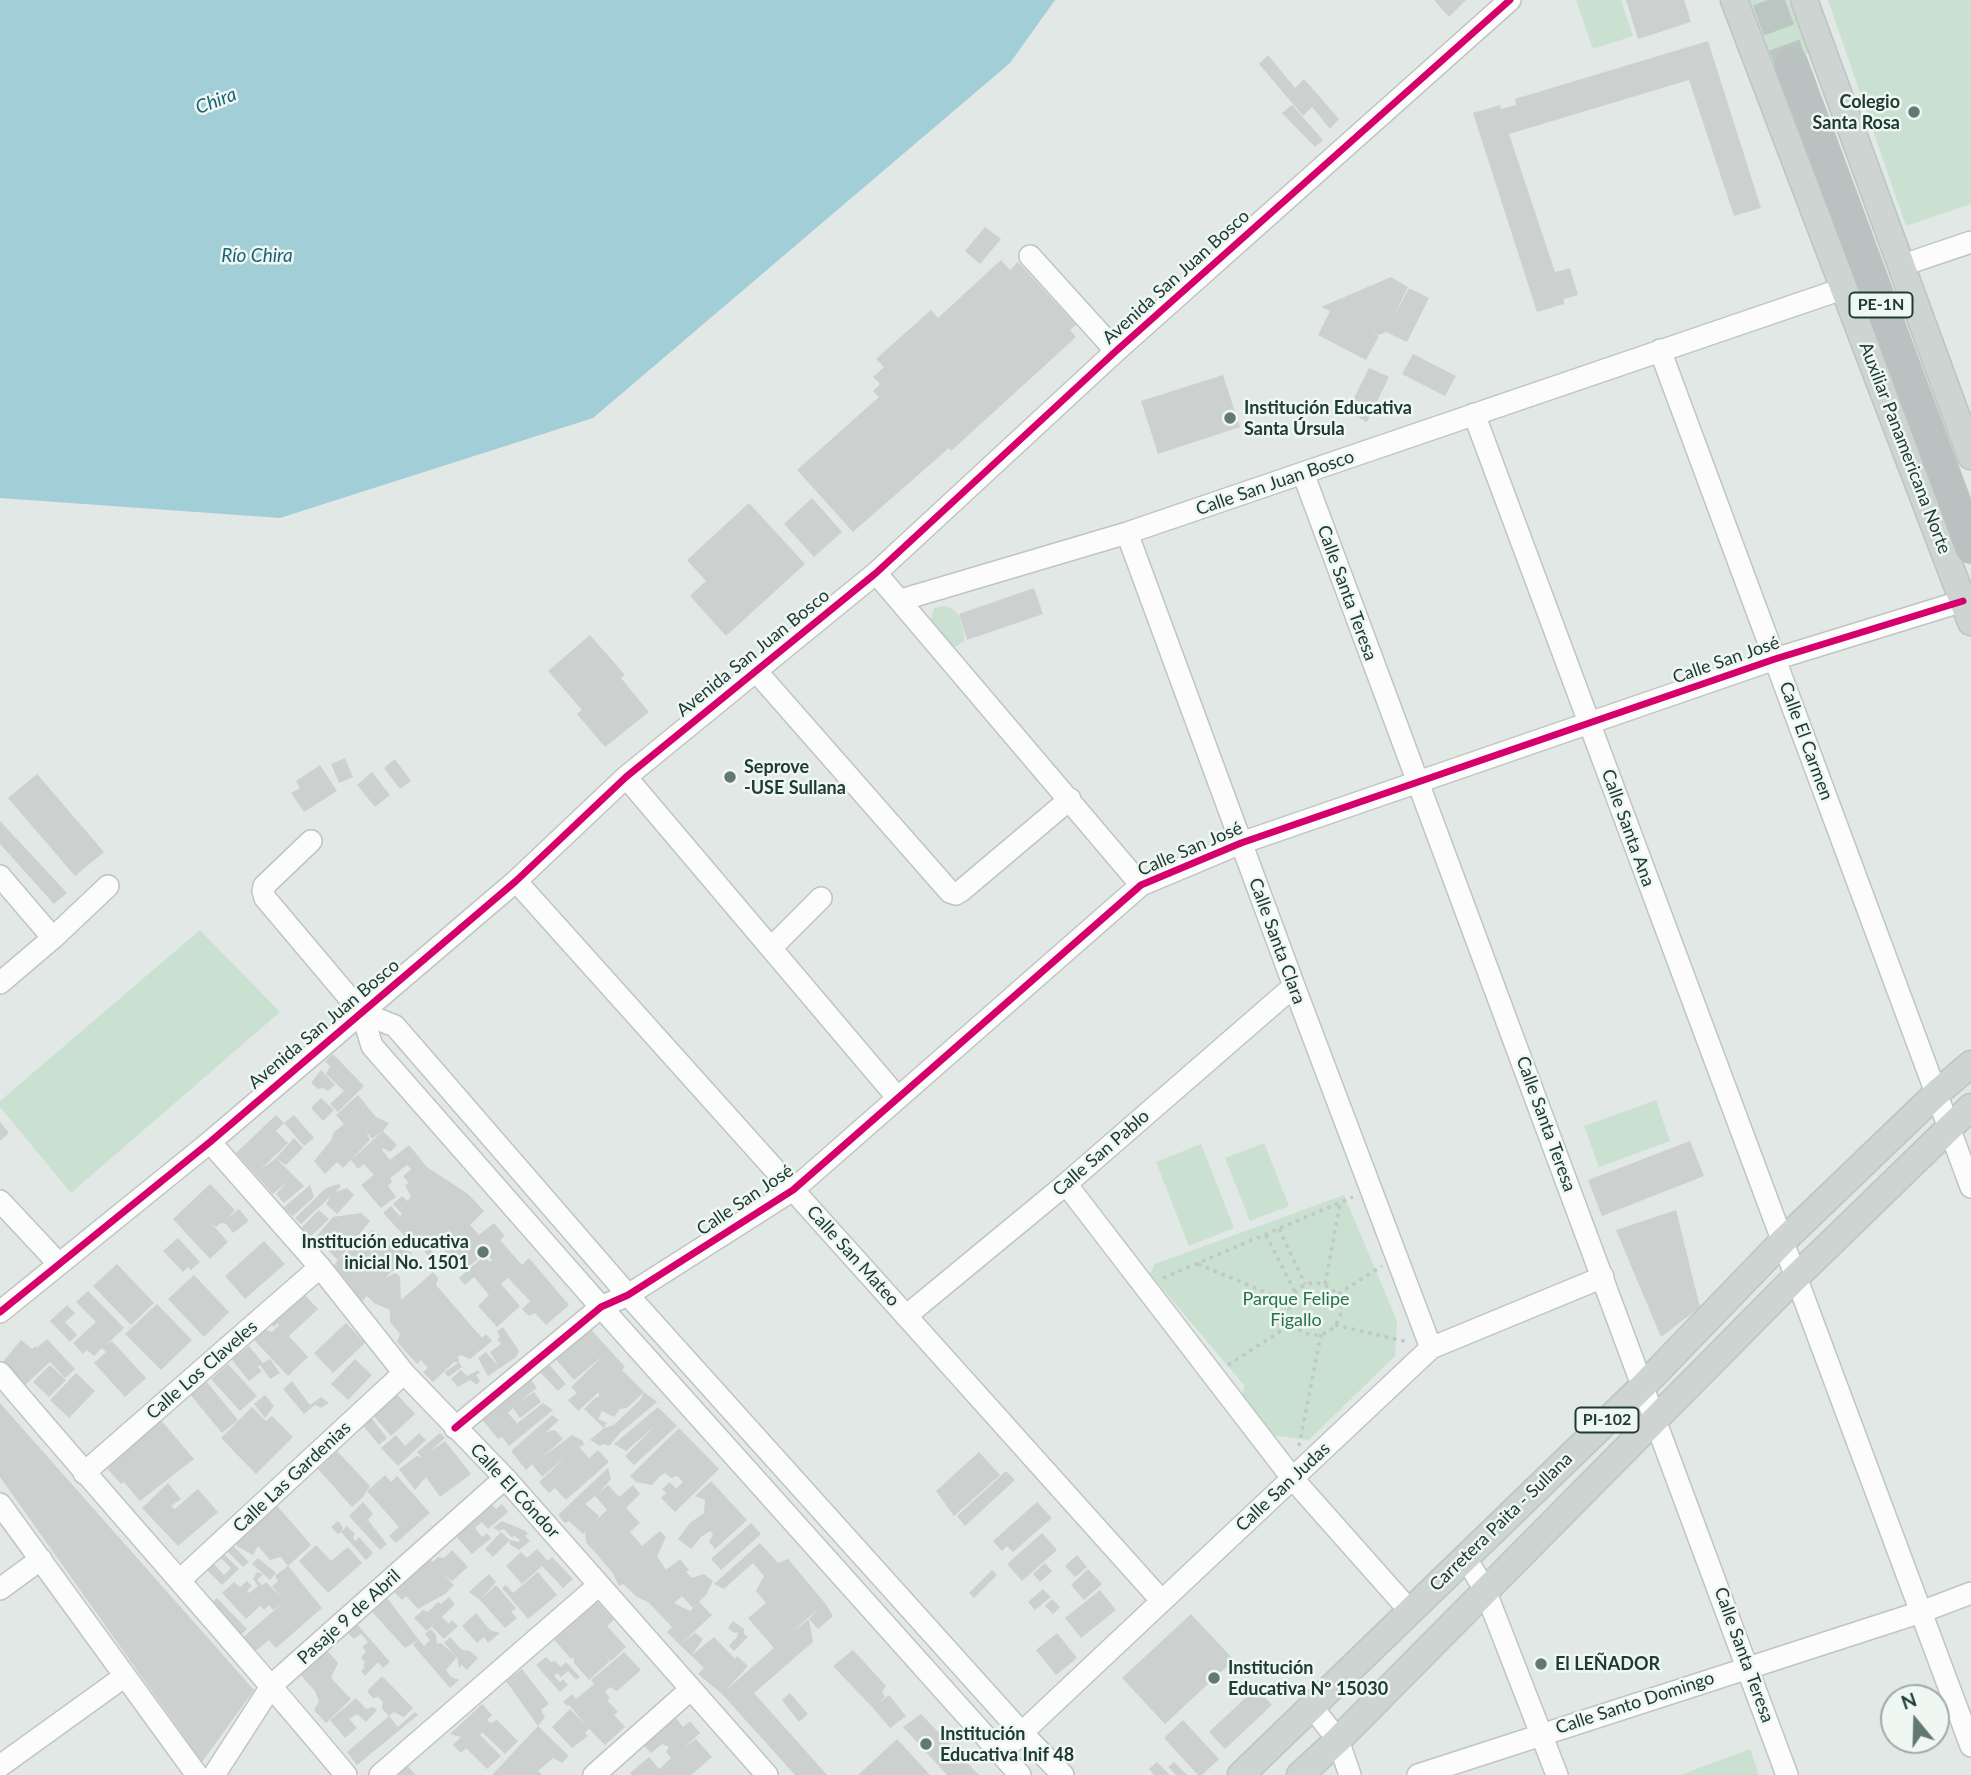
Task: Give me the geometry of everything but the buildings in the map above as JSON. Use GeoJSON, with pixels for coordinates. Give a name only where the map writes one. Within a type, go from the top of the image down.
{"type":"FeatureCollection","features":[{"type":"Feature","properties":{"kind":"highway","name":"PE-1N"},"geometry":{"type":"LineString","coordinates":[[1791,63],[1971,547]]}},
{"type":"Feature","properties":{"kind":"main road","name":"Auxiliar Panamericana Norte"},"geometry":{"type":"LineString","coordinates":[[1734,0],[1967,612]]}},
{"type":"Feature","properties":{"kind":"main road"},"geometry":{"type":"LineString","coordinates":[[1804,0],[1971,456]]}},
{"type":"Feature","properties":{"kind":"main road","name":"Carretera Paita - Sullana"},"geometry":{"type":"LineString","coordinates":[[1241,1775],[1643,1386],[1783,1241],[1937,1093],[1971,1064]]}},
{"type":"Feature","properties":{"kind":"main road","name":"Carretera Paita - Sullana"},"geometry":{"type":"LineString","coordinates":[[1300,1775],[1338,1740],[1796,1277],[1971,1107]]}},
{"type":"Feature","properties":{"kind":"street","name":"Avenida San Juan Bosco"},"geometry":{"type":"LineString","coordinates":[[0,1312],[210,1142],[516,881],[626,777],[876,573],[1116,351],[1510,0]]}},
{"type":"Feature","properties":{"kind":"street"},"geometry":{"type":"LineString","coordinates":[[1900,266],[1971,242]]}},
{"type":"Feature","properties":{"kind":"street"},"geometry":{"type":"LineString","coordinates":[[1030,256],[1116,351]]}},
{"type":"Feature","properties":{"kind":"street","name":"Calle San Juan Bosco"},"geometry":{"type":"LineString","coordinates":[[901,600],[1127,533],[1845,288]]}},
{"type":"Feature","properties":{"kind":"street","name":"Calle El Carmen"},"geometry":{"type":"LineString","coordinates":[[1660,350],[1971,1187]]}},
{"type":"Feature","properties":{"kind":"street","name":"Calle Santa Ana"},"geometry":{"type":"LineString","coordinates":[[1474,414],[1971,1746]]}},
{"type":"Feature","properties":{"kind":"street","name":"Calle Santa Teresa"},"geometry":{"type":"LineString","coordinates":[[1303,473],[1787,1775]]}},
{"type":"Feature","properties":{"kind":"street","name":"Calle Santa Clara"},"geometry":{"type":"LineString","coordinates":[[1127,533],[1370,1190],[1432,1348]]}},
{"type":"Feature","properties":{"kind":"street"},"geometry":{"type":"LineString","coordinates":[[876,573],[1141,885]]}},
{"type":"Feature","properties":{"kind":"street","name":"Calle San José"},"geometry":{"type":"LineString","coordinates":[[456,1428],[601,1307],[628,1295],[793,1190],[1141,885],[1241,843],[1775,659],[1967,612]]}},
{"type":"Feature","properties":{"kind":"street"},"geometry":{"type":"LineString","coordinates":[[756,671],[950,892],[956,894],[961,891],[1070,799]]}},
{"type":"Feature","properties":{"kind":"street"},"geometry":{"type":"LineString","coordinates":[[626,777],[897,1097]]}},
{"type":"Feature","properties":{"kind":"street"},"geometry":{"type":"LineString","coordinates":[[311,841],[264,886],[265,898],[362,1013],[372,1046],[601,1307],[1020,1775]]}},
{"type":"Feature","properties":{"kind":"street"},"geometry":{"type":"LineString","coordinates":[[0,876],[53,938]]}},
{"type":"Feature","properties":{"kind":"street","name":"Calle San Mateo"},"geometry":{"type":"LineString","coordinates":[[516,881],[1161,1600]]}},
{"type":"Feature","properties":{"kind":"street"},"geometry":{"type":"LineString","coordinates":[[0,983],[108,886]]}},
{"type":"Feature","properties":{"kind":"street"},"geometry":{"type":"LineString","coordinates":[[771,948],[821,898]]}},
{"type":"Feature","properties":{"kind":"street","name":"Calle San Pablo"},"geometry":{"type":"LineString","coordinates":[[906,1316],[1066,1184],[1294,986]]}},
{"type":"Feature","properties":{"kind":"street"},"geometry":{"type":"LineString","coordinates":[[362,1013],[395,1026],[628,1295],[1022,1733],[1063,1775]]}},
{"type":"Feature","properties":{"kind":"street","name":"Calle El Cóndor"},"geometry":{"type":"LineString","coordinates":[[210,1142],[320,1266],[404,1373],[505,1478],[766,1775]]}},
{"type":"Feature","properties":{"kind":"street"},"geometry":{"type":"LineString","coordinates":[[1066,1184],[1293,1479],[1409,1611]]}},
{"type":"Feature","properties":{"kind":"street"},"geometry":{"type":"LineString","coordinates":[[0,1201],[59,1264]]}},
{"type":"Feature","properties":{"kind":"street","name":"Calle Los Claveles"},"geometry":{"type":"LineString","coordinates":[[84,1473],[320,1266]]}},
{"type":"Feature","properties":{"kind":"street","name":"Calle San Judas"},"geometry":{"type":"LineString","coordinates":[[1000,1754],[1432,1348],[1603,1277]]}},
{"type":"Feature","properties":{"kind":"street"},"geometry":{"type":"LineString","coordinates":[[0,1373],[84,1473],[272,1685],[346,1775]]}},
{"type":"Feature","properties":{"kind":"street","name":"Calle Las Gardenias"},"geometry":{"type":"LineString","coordinates":[[180,1580],[404,1373]]}},
{"type":"Feature","properties":{"kind":"street","name":"Pasaje 9 de Abril"},"geometry":{"type":"LineString","coordinates":[[214,1775],[272,1685],[505,1478]]}},
{"type":"Feature","properties":{"kind":"street"},"geometry":{"type":"LineString","coordinates":[[0,1504],[197,1775]]}},
{"type":"Feature","properties":{"kind":"street"},"geometry":{"type":"LineString","coordinates":[[1465,1557],[1485,1590],[1557,1775]]}},
{"type":"Feature","properties":{"kind":"street"},"geometry":{"type":"LineString","coordinates":[[0,1589],[41,1559]]}},
{"type":"Feature","properties":{"kind":"street"},"geometry":{"type":"LineString","coordinates":[[380,1775],[599,1585]]}},
{"type":"Feature","properties":{"kind":"street","name":"Calle Santo Domingo"},"geometry":{"type":"LineString","coordinates":[[1418,1775],[1921,1612],[1971,1593]]}},
{"type":"Feature","properties":{"kind":"street"},"geometry":{"type":"LineString","coordinates":[[0,1766],[125,1676]]}},
{"type":"Feature","properties":{"kind":"street"},"geometry":{"type":"LineString","coordinates":[[594,1775],[691,1689]]}},
{"type":"Feature","properties":{"kind":"street"},"geometry":{"type":"LineString","coordinates":[[1312,1707],[1338,1740],[1350,1775]]}},
{"type":"Feature","properties":{"kind":"path"},"geometry":{"type":"LineString","coordinates":[[1145,1285],[1370,1190]]}},
{"type":"Feature","properties":{"kind":"path"},"geometry":{"type":"LineString","coordinates":[[1325,1284],[1340,1203]]}},
{"type":"Feature","properties":{"kind":"path"},"geometry":{"type":"LineString","coordinates":[[1279,1229],[1305,1284]]}},
{"type":"Feature","properties":{"kind":"path"},"geometry":{"type":"LineString","coordinates":[[1266,1235],[1294,1292]]}},
{"type":"Feature","properties":{"kind":"path"},"geometry":{"type":"LineString","coordinates":[[1338,1295],[1396,1258]]}},
{"type":"Feature","properties":{"kind":"path"},"geometry":{"type":"LineString","coordinates":[[1198,1264],[1289,1302]]}},
{"type":"Feature","properties":{"kind":"path"},"geometry":{"type":"LineString","coordinates":[[1305,1284],[1325,1284],[1338,1295],[1340,1316],[1335,1325],[1321,1334],[1300,1331],[1289,1313],[1289,1302],[1294,1292],[1305,1284]]}},
{"type":"Feature","properties":{"kind":"path"},"geometry":{"type":"LineString","coordinates":[[1214,1374],[1293,1323]]}},
{"type":"Feature","properties":{"kind":"path"},"geometry":{"type":"LineString","coordinates":[[1335,1325],[1432,1348]]}},
{"type":"Feature","properties":{"kind":"path"},"geometry":{"type":"LineString","coordinates":[[1293,1479],[1321,1334]]}},
{"type":"Feature","properties":{"kind":"green space"},"geometry":{"type":"Polygon","coordinates":[[[1576,0],[1621,0],[1633,36],[1593,49],[1576,0]]]}},
{"type":"Feature","properties":{"kind":"green space"},"geometry":{"type":"Polygon","coordinates":[[[1748,0],[1788,0],[1809,53],[1775,67],[1748,0]]]}},
{"type":"Feature","properties":{"kind":"green space","name":"Colegio Santa Rosa"},"geometry":{"type":"Polygon","coordinates":[[[1828,0],[1971,0],[1971,204],[1906,226],[1828,0]]]}},
{"type":"Feature","properties":{"kind":"green space"},"geometry":{"type":"Polygon","coordinates":[[[945,606],[958,615],[965,641],[948,651],[929,626],[934,608],[945,606]]]}},
{"type":"Feature","properties":{"kind":"green space"},"geometry":{"type":"Polygon","coordinates":[[[200,930],[280,1012],[71,1193],[0,1107],[0,1101],[200,930]]]}},
{"type":"Feature","properties":{"kind":"green space"},"geometry":{"type":"Polygon","coordinates":[[[1656,1100],[1670,1141],[1599,1167],[1584,1126],[1656,1100]]]}},
{"type":"Feature","properties":{"kind":"green space"},"geometry":{"type":"Polygon","coordinates":[[[1264,1143],[1289,1206],[1250,1221],[1225,1158],[1264,1143]]]}},
{"type":"Feature","properties":{"kind":"green space"},"geometry":{"type":"Polygon","coordinates":[[[1201,1144],[1234,1228],[1189,1246],[1156,1162],[1201,1144]]]}},
{"type":"Feature","properties":{"kind":"green space","name":"Parque Felipe Figallo"},"geometry":{"type":"Polygon","coordinates":[[[1344,1195],[1397,1321],[1395,1356],[1309,1440],[1269,1435],[1242,1402],[1244,1385],[1150,1274],[1155,1264],[1344,1195]]]}},
{"type":"Feature","properties":{"kind":"green space"},"geometry":{"type":"Polygon","coordinates":[[[1750,1749],[1759,1775],[1680,1775],[1750,1749]]]}},
{"type":"Feature","properties":{"kind":"water","name":"Río Chira"},"geometry":{"type":"Polygon","coordinates":[[[0,0],[1055,0],[1010,63],[593,418],[280,518],[0,498],[0,0]]]}},
{"type":"Feature","properties":{"kind":"tunnel"},"geometry":{"type":"LineString","coordinates":[[1768,0],[1791,63]]}},
{"type":"Feature","properties":{"kind":"cycle path"},"geometry":{"type":"LineString","coordinates":[[0,1312],[210,1142],[516,881],[626,777],[876,573],[1116,351],[1510,0]]}},
{"type":"Feature","properties":{"kind":"cycle path"},"geometry":{"type":"LineString","coordinates":[[455,1428],[601,1307],[628,1295],[793,1190],[1141,885],[1241,843],[1775,659],[1963,601]]}},
{"type":"Feature","properties":{"kind":"place","name":"Colegio Santa Rosa"},"geometry":{"type":"Point","coordinates":[1914,112]}},
{"type":"Feature","properties":{"kind":"place","name":"Institución Educativa Santa Úrsula"},"geometry":{"type":"Point","coordinates":[1230,418]}},
{"type":"Feature","properties":{"kind":"place","name":"Seprove -USE Sullana"},"geometry":{"type":"Point","coordinates":[730,777]}},
{"type":"Feature","properties":{"kind":"place","name":"Institución educativa inicial No. 1501"},"geometry":{"type":"Point","coordinates":[483,1252]}},
{"type":"Feature","properties":{"kind":"place","name":"El LEÑADOR"},"geometry":{"type":"Point","coordinates":[1541,1664]}},
{"type":"Feature","properties":{"kind":"place","name":"Institución Educativa Nº 15030"},"geometry":{"type":"Point","coordinates":[1214,1678]}},
{"type":"Feature","properties":{"kind":"place","name":"Institución Educativa Inif 48"},"geometry":{"type":"Point","coordinates":[926,1744]}},
{"type":"Feature","properties":{"kind":"water label","name":"Chira"},"geometry":{"type":"Point","coordinates":[216,101]}}]}
